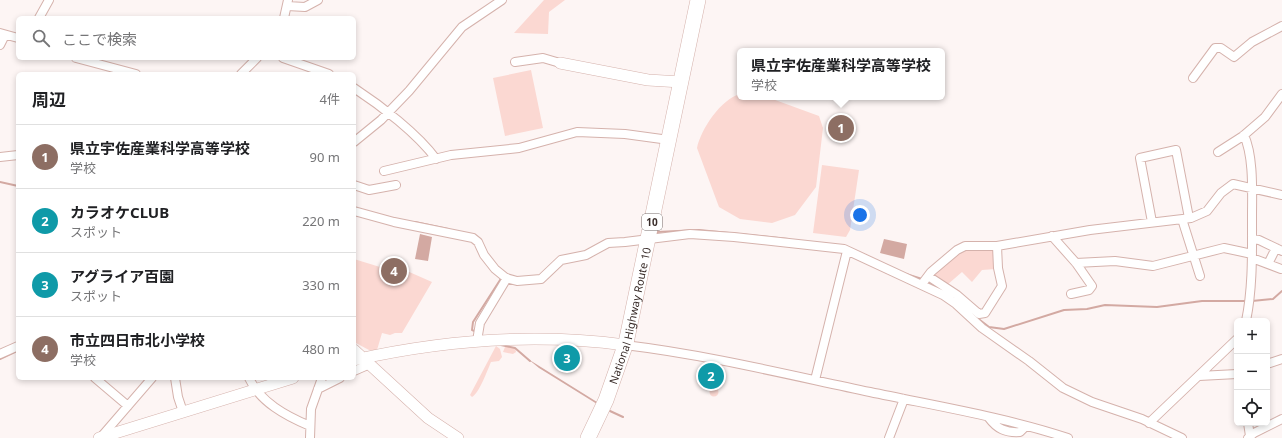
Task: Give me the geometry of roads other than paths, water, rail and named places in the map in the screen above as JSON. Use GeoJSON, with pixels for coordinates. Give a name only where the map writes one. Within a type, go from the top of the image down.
{"type":"FeatureCollection","features":[{"type":"Feature","properties":{"kind":"highway","name":"National Highway Route 10"},"geometry":{"type":"LineString","coordinates":[[588,438],[606,400],[625,345],[649,239],[698,0]]}},
{"type":"Feature","properties":{"kind":"street"},"geometry":{"type":"LineString","coordinates":[[41,16],[48,0]]}},
{"type":"Feature","properties":{"kind":"street"},"geometry":{"type":"LineString","coordinates":[[285,16],[288,3],[305,7],[318,0]]}},
{"type":"Feature","properties":{"kind":"street"},"geometry":{"type":"LineString","coordinates":[[356,140],[388,113],[416,83],[462,27],[502,0]]}},
{"type":"Feature","properties":{"kind":"street"},"geometry":{"type":"LineString","coordinates":[[1193,78],[1216,48],[1221,48],[1231,55],[1236,56],[1252,42],[1282,26]]}},
{"type":"Feature","properties":{"kind":"street"},"geometry":{"type":"LineString","coordinates":[[0,45],[2,34],[16,38]]}},
{"type":"Feature","properties":{"kind":"street"},"geometry":{"type":"LineString","coordinates":[[515,62],[543,58],[560,63],[648,80],[681,82]]}},
{"type":"Feature","properties":{"kind":"street"},"geometry":{"type":"LineString","coordinates":[[84,60],[128,72]]}},
{"type":"Feature","properties":{"kind":"street"},"geometry":{"type":"LineString","coordinates":[[243,72],[255,60]]}},
{"type":"Feature","properties":{"kind":"street"},"geometry":{"type":"LineString","coordinates":[[289,60],[323,72]]}},
{"type":"Feature","properties":{"kind":"street"},"geometry":{"type":"LineString","coordinates":[[356,89],[388,113],[421,142],[436,159]]}},
{"type":"Feature","properties":{"kind":"street"},"geometry":{"type":"LineString","coordinates":[[1218,152],[1244,135],[1265,117],[1282,94]]}},
{"type":"Feature","properties":{"kind":"street"},"geometry":{"type":"LineString","coordinates":[[384,171],[436,159],[519,148],[577,132],[625,134],[669,140]]}},
{"type":"Feature","properties":{"kind":"street"},"geometry":{"type":"LineString","coordinates":[[1244,135],[1248,149],[1252,189],[1252,273],[1246,318]]}},
{"type":"Feature","properties":{"kind":"street"},"geometry":{"type":"LineString","coordinates":[[1152,222],[1140,158],[1176,150],[1186,219],[1193,255],[1200,276]]}},
{"type":"Feature","properties":{"kind":"street"},"geometry":{"type":"LineString","coordinates":[[0,158],[16,155]]}},
{"type":"Feature","properties":{"kind":"street"},"geometry":{"type":"LineString","coordinates":[[922,284],[928,276],[961,247],[965,246],[997,246],[1052,236],[1152,222],[1186,219],[1199,216],[1208,211],[1215,200],[1230,185],[1237,184],[1252,189],[1282,195]]}},
{"type":"Feature","properties":{"kind":"street"},"geometry":{"type":"LineString","coordinates":[[356,186],[368,190],[396,185]]}},
{"type":"Feature","properties":{"kind":"street"},"geometry":{"type":"LineString","coordinates":[[356,212],[394,222],[473,238],[479,243],[490,264],[507,278],[517,281],[536,281],[545,277],[561,260],[586,255],[602,245],[679,234],[776,241],[847,251],[922,284],[950,300],[982,328],[1029,361],[1063,388],[1087,400],[1149,422],[1182,438]]}},
{"type":"Feature","properties":{"kind":"street"},"geometry":{"type":"LineString","coordinates":[[1052,236],[1076,262],[1092,286],[1089,290],[1071,294]]}},
{"type":"Feature","properties":{"kind":"street"},"geometry":{"type":"LineString","coordinates":[[1252,239],[1259,240],[1279,250],[1268,264]]}},
{"type":"Feature","properties":{"kind":"street"},"geometry":{"type":"LineString","coordinates":[[928,276],[956,295],[979,314],[985,313],[1002,286],[998,268],[997,246]]}},
{"type":"Feature","properties":{"kind":"street"},"geometry":{"type":"LineString","coordinates":[[1076,262],[1115,261],[1153,266],[1224,248],[1252,256],[1281,269]]}},
{"type":"Feature","properties":{"kind":"street"},"geometry":{"type":"LineString","coordinates":[[815,380],[847,251]]}},
{"type":"Feature","properties":{"kind":"street"},"geometry":{"type":"LineString","coordinates":[[476,341],[480,323],[507,278]]}},
{"type":"Feature","properties":{"kind":"street"},"geometry":{"type":"LineString","coordinates":[[356,368],[362,360],[410,349],[476,341],[525,338],[625,345],[685,354],[815,380],[1026,426],[1068,438]]}},
{"type":"Feature","properties":{"kind":"street"},"geometry":{"type":"LineString","coordinates":[[1149,422],[1234,342]]}},
{"type":"Feature","properties":{"kind":"street"},"geometry":{"type":"LineString","coordinates":[[0,354],[16,347]]}},
{"type":"Feature","properties":{"kind":"street"},"geometry":{"type":"LineString","coordinates":[[1270,363],[1282,358]]}},
{"type":"Feature","properties":{"kind":"street"},"geometry":{"type":"LineString","coordinates":[[362,360],[428,418],[458,438]]}},
{"type":"Feature","properties":{"kind":"street"},"geometry":{"type":"LineString","coordinates":[[1199,376],[1234,374]]}},
{"type":"Feature","properties":{"kind":"street"},"geometry":{"type":"LineString","coordinates":[[97,380],[128,406]]}},
{"type":"Feature","properties":{"kind":"street"},"geometry":{"type":"LineString","coordinates":[[135,398],[144,380]]}},
{"type":"Feature","properties":{"kind":"street"},"geometry":{"type":"LineString","coordinates":[[101,438],[150,380]]}},
{"type":"Feature","properties":{"kind":"street"},"geometry":{"type":"LineString","coordinates":[[175,380],[178,397],[183,412]]}},
{"type":"Feature","properties":{"kind":"street"},"geometry":{"type":"LineString","coordinates":[[250,380],[255,391],[267,402],[287,415],[310,426]]}},
{"type":"Feature","properties":{"kind":"street"},"geometry":{"type":"LineString","coordinates":[[101,438],[287,380]]}},
{"type":"Feature","properties":{"kind":"street"},"geometry":{"type":"LineString","coordinates":[[310,438],[311,409],[321,380]]}},
{"type":"Feature","properties":{"kind":"street"},"geometry":{"type":"LineString","coordinates":[[318,389],[336,380]]}},
{"type":"Feature","properties":{"kind":"street"},"geometry":{"type":"LineString","coordinates":[[889,438],[904,399]]}},
{"type":"Feature","properties":{"kind":"street"},"geometry":{"type":"LineString","coordinates":[[989,418],[997,427],[1008,435],[1020,432],[1026,426]]}},
{"type":"Feature","properties":{"kind":"street"},"geometry":{"type":"LineString","coordinates":[[1248,426],[1249,437],[1282,419]]}},
{"type":"Feature","properties":{"kind":"waterway"},"geometry":{"type":"LineString","coordinates":[[0,182],[16,186]]}},
{"type":"Feature","properties":{"kind":"waterway"},"geometry":{"type":"LineString","coordinates":[[415,222],[448,229]]}},
{"type":"Feature","properties":{"kind":"waterway"},"geometry":{"type":"LineString","coordinates":[[657,232],[699,230],[788,239]]}},
{"type":"Feature","properties":{"kind":"waterway"},"geometry":{"type":"LineString","coordinates":[[906,274],[922,279]]}},
{"type":"Feature","properties":{"kind":"waterway"},"geometry":{"type":"LineString","coordinates":[[477,332],[472,330],[473,322],[502,277]]}},
{"type":"Feature","properties":{"kind":"waterway"},"geometry":{"type":"LineString","coordinates":[[926,281],[945,292]]}},
{"type":"Feature","properties":{"kind":"waterway"},"geometry":{"type":"LineString","coordinates":[[1252,301],[1273,299],[1282,291]]}},
{"type":"Feature","properties":{"kind":"waterway"},"geometry":{"type":"LineString","coordinates":[[976,317],[989,327],[1004,329],[1064,310],[1087,309],[1105,305],[1157,307],[1202,301],[1248,301]]}},
{"type":"Feature","properties":{"kind":"waterway"},"geometry":{"type":"LineString","coordinates":[[501,345],[515,348],[530,361]]}},
{"type":"Feature","properties":{"kind":"waterway"},"geometry":{"type":"LineString","coordinates":[[0,359],[16,351]]}},
{"type":"Feature","properties":{"kind":"waterway"},"geometry":{"type":"LineString","coordinates":[[610,411],[623,417]]}},
{"type":"Feature","properties":{"kind":"place","name":"県立宇佐産業科学高等学校"},"geometry":{"type":"Point","coordinates":[841,128]}},
{"type":"Feature","properties":{"kind":"place","name":"市立四日市北小学校"},"geometry":{"type":"Point","coordinates":[394,271]}},
{"type":"Feature","properties":{"kind":"place","name":"アグライア百園"},"geometry":{"type":"Point","coordinates":[567,358]}},
{"type":"Feature","properties":{"kind":"place","name":"カラオケCLUB"},"geometry":{"type":"Point","coordinates":[711,376]}}]}
